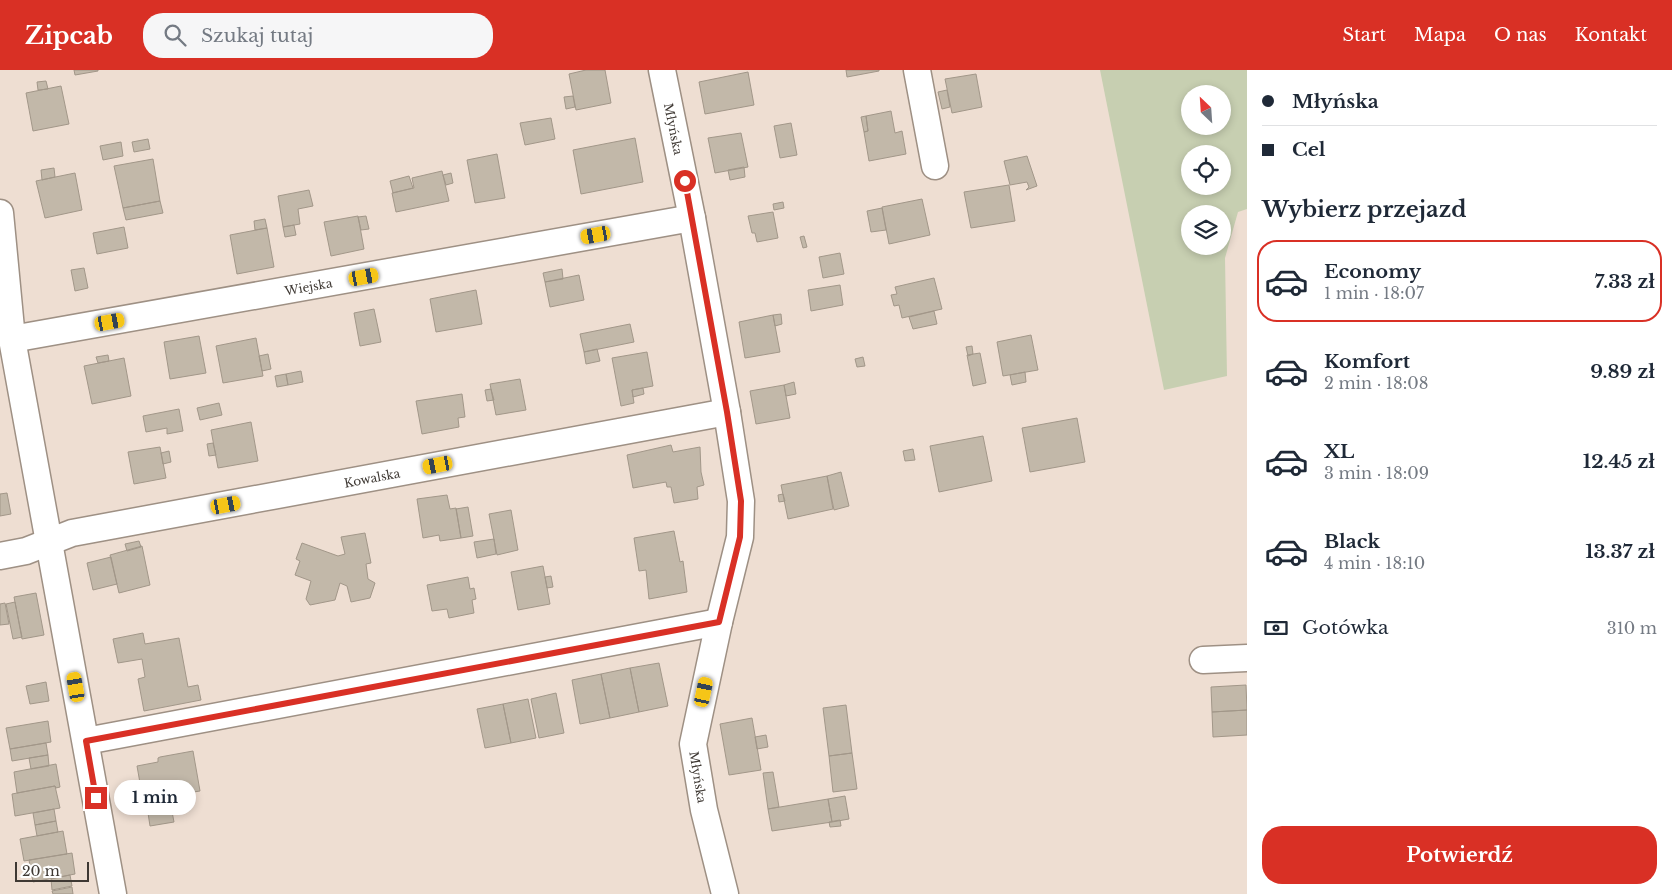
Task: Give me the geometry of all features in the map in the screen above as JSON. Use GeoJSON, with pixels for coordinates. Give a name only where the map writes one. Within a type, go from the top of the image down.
{"type":"FeatureCollection","features":[{"type":"Feature","properties":{"kind":"street","name":"Młyńska"},"geometry":{"type":"LineString","coordinates":[[662,70],[692,218],[741,501],[740,537],[719,622],[693,744],[704,810],[725,894]]}},
{"type":"Feature","properties":{"kind":"street"},"geometry":{"type":"LineString","coordinates":[[918,70],[935,166]]}},
{"type":"Feature","properties":{"kind":"street"},"geometry":{"type":"LineString","coordinates":[[0,213],[12,339],[114,894]]}},
{"type":"Feature","properties":{"kind":"street","name":"Wiejska"},"geometry":{"type":"LineString","coordinates":[[12,339],[692,218]]}},
{"type":"Feature","properties":{"kind":"street","name":"Kowalska"},"geometry":{"type":"LineString","coordinates":[[0,556],[26,551],[72,533],[727,412]]}},
{"type":"Feature","properties":{"kind":"street"},"geometry":{"type":"LineString","coordinates":[[86,741],[719,622]]}},
{"type":"Feature","properties":{"kind":"street"},"geometry":{"type":"LineString","coordinates":[[1203,660],[1247,658]]}},
{"type":"Feature","properties":{"kind":"green space"},"geometry":{"type":"Polygon","coordinates":[[[1100,70],[1247,70],[1247,209],[1238,212],[1231,237],[1231,205],[1181,205],[1181,255],[1226,255],[1227,376],[1164,390],[1100,70]]]}},
{"type":"Feature","properties":{"kind":"building"},"geometry":{"type":"Polygon","coordinates":[[[74,70],[98,70],[98,71],[75,75],[74,70]]]}},
{"type":"Feature","properties":{"kind":"building"},"geometry":{"type":"Polygon","coordinates":[[[586,70],[605,70],[611,103],[576,110],[569,74],[586,70]]]}},
{"type":"Feature","properties":{"kind":"building"},"geometry":{"type":"Polygon","coordinates":[[[846,70],[879,70],[879,71],[847,77],[846,70]]]}},
{"type":"Feature","properties":{"kind":"building"},"geometry":{"type":"Polygon","coordinates":[[[748,72],[754,105],[705,114],[699,82],[748,72]]]}},
{"type":"Feature","properties":{"kind":"building"},"geometry":{"type":"Polygon","coordinates":[[[976,74],[982,107],[952,113],[945,79],[976,74]]]}},
{"type":"Feature","properties":{"kind":"building"},"geometry":{"type":"Polygon","coordinates":[[[46,81],[48,89],[38,90],[37,82],[46,81]]]}},
{"type":"Feature","properties":{"kind":"building"},"geometry":{"type":"Polygon","coordinates":[[[61,86],[69,124],[33,131],[26,93],[61,86]]]}},
{"type":"Feature","properties":{"kind":"building"},"geometry":{"type":"Polygon","coordinates":[[[947,90],[950,107],[942,109],[938,92],[947,90]]]}},
{"type":"Feature","properties":{"kind":"building"},"geometry":{"type":"Polygon","coordinates":[[[573,96],[575,107],[566,109],[564,97],[573,96]]]}},
{"type":"Feature","properties":{"kind":"building"},"geometry":{"type":"Polygon","coordinates":[[[891,111],[895,133],[902,131],[906,154],[869,161],[864,132],[868,131],[866,116],[891,111]]]}},
{"type":"Feature","properties":{"kind":"building"},"geometry":{"type":"Polygon","coordinates":[[[866,116],[868,131],[864,132],[861,117],[866,116]]]}},
{"type":"Feature","properties":{"kind":"building"},"geometry":{"type":"Polygon","coordinates":[[[551,118],[555,139],[525,145],[520,123],[551,118]]]}},
{"type":"Feature","properties":{"kind":"building"},"geometry":{"type":"Polygon","coordinates":[[[791,123],[797,155],[780,158],[774,126],[791,123]]]}},
{"type":"Feature","properties":{"kind":"building"},"geometry":{"type":"Polygon","coordinates":[[[741,133],[748,167],[715,173],[708,138],[741,133]]]}},
{"type":"Feature","properties":{"kind":"building"},"geometry":{"type":"Polygon","coordinates":[[[635,138],[643,182],[581,194],[573,150],[635,138]]]}},
{"type":"Feature","properties":{"kind":"building"},"geometry":{"type":"Polygon","coordinates":[[[148,139],[150,149],[134,152],[132,142],[148,139]]]}},
{"type":"Feature","properties":{"kind":"building"},"geometry":{"type":"Polygon","coordinates":[[[121,142],[123,156],[103,160],[100,146],[121,142]]]}},
{"type":"Feature","properties":{"kind":"building"},"geometry":{"type":"Polygon","coordinates":[[[497,154],[505,198],[475,203],[467,160],[497,154]]]}},
{"type":"Feature","properties":{"kind":"building"},"geometry":{"type":"Polygon","coordinates":[[[1027,156],[1037,186],[1026,190],[1029,187],[1027,182],[1010,185],[1004,161],[1027,156]]]}},
{"type":"Feature","properties":{"kind":"building"},"geometry":{"type":"Polygon","coordinates":[[[153,159],[160,201],[123,208],[114,166],[153,159]]]}},
{"type":"Feature","properties":{"kind":"building"},"geometry":{"type":"Polygon","coordinates":[[[744,167],[745,177],[730,180],[728,170],[744,167]]]}},
{"type":"Feature","properties":{"kind":"building"},"geometry":{"type":"Polygon","coordinates":[[[54,168],[55,177],[42,180],[41,170],[54,168]]]}},
{"type":"Feature","properties":{"kind":"building"},"geometry":{"type":"Polygon","coordinates":[[[442,171],[449,201],[396,212],[392,193],[414,188],[412,178],[442,171]]]}},
{"type":"Feature","properties":{"kind":"building"},"geometry":{"type":"Polygon","coordinates":[[[75,173],[82,210],[45,218],[36,181],[75,173]]]}},
{"type":"Feature","properties":{"kind":"building"},"geometry":{"type":"Polygon","coordinates":[[[451,173],[453,183],[446,185],[443,175],[451,173]]]}},
{"type":"Feature","properties":{"kind":"building"},"geometry":{"type":"Polygon","coordinates":[[[409,176],[413,188],[393,193],[390,181],[409,176]]]}},
{"type":"Feature","properties":{"kind":"building"},"geometry":{"type":"Polygon","coordinates":[[[1009,185],[1015,221],[971,228],[964,192],[1009,185]]]}},
{"type":"Feature","properties":{"kind":"building"},"geometry":{"type":"Polygon","coordinates":[[[309,190],[313,206],[298,209],[300,224],[283,227],[278,196],[309,190]]]}},
{"type":"Feature","properties":{"kind":"building"},"geometry":{"type":"Polygon","coordinates":[[[922,199],[930,235],[889,244],[882,207],[922,199]]]}},
{"type":"Feature","properties":{"kind":"building"},"geometry":{"type":"Polygon","coordinates":[[[160,201],[163,213],[126,220],[123,208],[160,201]]]}},
{"type":"Feature","properties":{"kind":"building"},"geometry":{"type":"Polygon","coordinates":[[[783,202],[784,208],[774,210],[773,204],[783,202]]]}},
{"type":"Feature","properties":{"kind":"building"},"geometry":{"type":"Polygon","coordinates":[[[882,208],[886,230],[871,232],[867,211],[882,208]]]}},
{"type":"Feature","properties":{"kind":"building"},"geometry":{"type":"Polygon","coordinates":[[[773,212],[778,238],[757,242],[755,233],[752,233],[748,216],[773,212]]]}},
{"type":"Feature","properties":{"kind":"building"},"geometry":{"type":"Polygon","coordinates":[[[358,216],[364,249],[331,256],[324,222],[358,216]]]}},
{"type":"Feature","properties":{"kind":"building"},"geometry":{"type":"Polygon","coordinates":[[[366,216],[369,229],[361,230],[358,217],[366,216]]]}},
{"type":"Feature","properties":{"kind":"building"},"geometry":{"type":"Polygon","coordinates":[[[265,219],[267,228],[255,230],[254,221],[265,219]]]}},
{"type":"Feature","properties":{"kind":"building"},"geometry":{"type":"Polygon","coordinates":[[[294,225],[296,235],[285,237],[283,227],[294,225]]]}},
{"type":"Feature","properties":{"kind":"building"},"geometry":{"type":"Polygon","coordinates":[[[124,227],[128,248],[97,254],[93,233],[124,227]]]}},
{"type":"Feature","properties":{"kind":"building"},"geometry":{"type":"Polygon","coordinates":[[[267,228],[274,267],[237,274],[230,235],[267,228]]]}},
{"type":"Feature","properties":{"kind":"building"},"geometry":{"type":"Polygon","coordinates":[[[804,236],[807,247],[803,248],[800,237],[804,236]]]}},
{"type":"Feature","properties":{"kind":"building"},"geometry":{"type":"Polygon","coordinates":[[[840,253],[844,274],[823,278],[819,257],[840,253]]]}},
{"type":"Feature","properties":{"kind":"building"},"geometry":{"type":"Polygon","coordinates":[[[84,268],[88,288],[75,291],[71,270],[84,268]]]}},
{"type":"Feature","properties":{"kind":"building"},"geometry":{"type":"Polygon","coordinates":[[[562,269],[563,279],[545,282],[543,273],[562,269]]]}},
{"type":"Feature","properties":{"kind":"building"},"geometry":{"type":"Polygon","coordinates":[[[579,275],[584,300],[550,307],[545,282],[579,275]]]}},
{"type":"Feature","properties":{"kind":"building"},"geometry":{"type":"Polygon","coordinates":[[[934,278],[942,309],[902,318],[899,305],[894,306],[891,295],[897,294],[895,287],[934,278]]]}},
{"type":"Feature","properties":{"kind":"building"},"geometry":{"type":"Polygon","coordinates":[[[840,285],[843,305],[811,311],[808,290],[840,285]]]}},
{"type":"Feature","properties":{"kind":"building"},"geometry":{"type":"Polygon","coordinates":[[[476,290],[482,324],[436,332],[430,299],[476,290]]]}},
{"type":"Feature","properties":{"kind":"building"},"geometry":{"type":"Polygon","coordinates":[[[374,309],[381,342],[360,346],[354,313],[374,309]]]}},
{"type":"Feature","properties":{"kind":"building"},"geometry":{"type":"Polygon","coordinates":[[[934,311],[937,324],[913,329],[909,317],[934,311]]]}},
{"type":"Feature","properties":{"kind":"building"},"geometry":{"type":"Polygon","coordinates":[[[781,314],[782,324],[775,326],[773,315],[781,314]]]}},
{"type":"Feature","properties":{"kind":"building"},"geometry":{"type":"Polygon","coordinates":[[[773,315],[780,352],[745,358],[739,322],[773,315]]]}},
{"type":"Feature","properties":{"kind":"building"},"geometry":{"type":"Polygon","coordinates":[[[630,324],[634,342],[584,352],[580,334],[630,324]]]}},
{"type":"Feature","properties":{"kind":"building"},"geometry":{"type":"Polygon","coordinates":[[[1031,335],[1038,370],[1003,376],[997,342],[1031,335]]]}},
{"type":"Feature","properties":{"kind":"building"},"geometry":{"type":"Polygon","coordinates":[[[199,336],[206,373],[170,379],[164,342],[199,336]]]}},
{"type":"Feature","properties":{"kind":"building"},"geometry":{"type":"Polygon","coordinates":[[[256,338],[263,376],[223,383],[216,346],[256,338]]]}},
{"type":"Feature","properties":{"kind":"building"},"geometry":{"type":"Polygon","coordinates":[[[972,346],[973,354],[968,356],[966,347],[972,346]]]}},
{"type":"Feature","properties":{"kind":"building"},"geometry":{"type":"Polygon","coordinates":[[[597,349],[600,361],[586,364],[584,352],[597,349]]]}},
{"type":"Feature","properties":{"kind":"building"},"geometry":{"type":"Polygon","coordinates":[[[647,352],[653,386],[632,390],[634,403],[621,406],[612,358],[647,352]]]}},
{"type":"Feature","properties":{"kind":"building"},"geometry":{"type":"Polygon","coordinates":[[[980,353],[986,383],[973,386],[967,355],[980,353]]]}},
{"type":"Feature","properties":{"kind":"building"},"geometry":{"type":"Polygon","coordinates":[[[268,354],[271,369],[262,371],[259,356],[268,354]]]}},
{"type":"Feature","properties":{"kind":"building"},"geometry":{"type":"Polygon","coordinates":[[[108,355],[109,361],[98,363],[96,357],[108,355]]]}},
{"type":"Feature","properties":{"kind":"building"},"geometry":{"type":"Polygon","coordinates":[[[863,357],[865,366],[857,367],[855,359],[863,357]]]}},
{"type":"Feature","properties":{"kind":"building"},"geometry":{"type":"Polygon","coordinates":[[[124,358],[131,396],[92,404],[84,366],[124,358]]]}},
{"type":"Feature","properties":{"kind":"building"},"geometry":{"type":"Polygon","coordinates":[[[301,371],[303,382],[288,385],[286,374],[301,371]]]}},
{"type":"Feature","properties":{"kind":"building"},"geometry":{"type":"Polygon","coordinates":[[[1025,372],[1026,382],[1012,385],[1010,375],[1025,372]]]}},
{"type":"Feature","properties":{"kind":"building"},"geometry":{"type":"Polygon","coordinates":[[[286,374],[288,385],[277,387],[275,376],[286,374]]]}},
{"type":"Feature","properties":{"kind":"building"},"geometry":{"type":"Polygon","coordinates":[[[520,379],[526,410],[496,415],[490,384],[520,379]]]}},
{"type":"Feature","properties":{"kind":"building"},"geometry":{"type":"Polygon","coordinates":[[[794,382],[796,394],[786,396],[784,385],[794,382]]]}},
{"type":"Feature","properties":{"kind":"building"},"geometry":{"type":"Polygon","coordinates":[[[784,385],[790,418],[756,424],[750,391],[784,385]]]}},
{"type":"Feature","properties":{"kind":"building"},"geometry":{"type":"Polygon","coordinates":[[[643,388],[644,394],[633,397],[632,390],[643,388]]]}},
{"type":"Feature","properties":{"kind":"building"},"geometry":{"type":"Polygon","coordinates":[[[491,389],[494,400],[487,401],[485,390],[491,389]]]}},
{"type":"Feature","properties":{"kind":"building"},"geometry":{"type":"Polygon","coordinates":[[[462,394],[465,417],[458,418],[459,427],[422,434],[416,401],[462,394]]]}},
{"type":"Feature","properties":{"kind":"building"},"geometry":{"type":"Polygon","coordinates":[[[219,403],[222,415],[200,420],[197,408],[219,403]]]}},
{"type":"Feature","properties":{"kind":"building"},"geometry":{"type":"Polygon","coordinates":[[[179,409],[183,431],[167,434],[167,428],[146,432],[143,416],[179,409]]]}},
{"type":"Feature","properties":{"kind":"building"},"geometry":{"type":"Polygon","coordinates":[[[1077,418],[1085,462],[1030,472],[1022,428],[1077,418]]]}},
{"type":"Feature","properties":{"kind":"building"},"geometry":{"type":"Polygon","coordinates":[[[251,422],[258,461],[218,468],[211,430],[251,422]]]}},
{"type":"Feature","properties":{"kind":"building"},"geometry":{"type":"Polygon","coordinates":[[[983,436],[992,481],[939,492],[930,446],[983,436]]]}},
{"type":"Feature","properties":{"kind":"building"},"geometry":{"type":"Polygon","coordinates":[[[213,443],[216,455],[209,456],[207,444],[213,443]]]}},
{"type":"Feature","properties":{"kind":"building"},"geometry":{"type":"Polygon","coordinates":[[[671,445],[673,452],[700,447],[701,472],[704,485],[697,487],[698,499],[674,503],[671,487],[667,487],[666,482],[633,488],[627,455],[671,445]]]}},
{"type":"Feature","properties":{"kind":"building"},"geometry":{"type":"Polygon","coordinates":[[[160,447],[166,478],[134,484],[128,452],[160,447]]]}},
{"type":"Feature","properties":{"kind":"building"},"geometry":{"type":"Polygon","coordinates":[[[913,449],[915,460],[905,461],[903,451],[913,449]]]}},
{"type":"Feature","properties":{"kind":"building"},"geometry":{"type":"Polygon","coordinates":[[[169,451],[171,462],[163,464],[161,453],[169,451]]]}},
{"type":"Feature","properties":{"kind":"building"},"geometry":{"type":"Polygon","coordinates":[[[841,472],[849,506],[834,510],[827,476],[841,472]]]}},
{"type":"Feature","properties":{"kind":"building"},"geometry":{"type":"Polygon","coordinates":[[[827,476],[833,509],[788,519],[781,485],[827,476]]]}},
{"type":"Feature","properties":{"kind":"building"},"geometry":{"type":"Polygon","coordinates":[[[7,493],[11,514],[0,516],[0,494],[7,493]]]}},
{"type":"Feature","properties":{"kind":"building"},"geometry":{"type":"Polygon","coordinates":[[[783,494],[785,501],[779,502],[778,495],[783,494]]]}},
{"type":"Feature","properties":{"kind":"building"},"geometry":{"type":"Polygon","coordinates":[[[447,495],[450,509],[456,508],[461,538],[440,541],[439,535],[423,538],[417,499],[447,495]]]}},
{"type":"Feature","properties":{"kind":"building"},"geometry":{"type":"Polygon","coordinates":[[[468,507],[473,536],[461,538],[456,509],[468,507]]]}},
{"type":"Feature","properties":{"kind":"building"},"geometry":{"type":"Polygon","coordinates":[[[511,510],[518,550],[497,555],[489,514],[511,510]]]}},
{"type":"Feature","properties":{"kind":"building"},"geometry":{"type":"Polygon","coordinates":[[[674,531],[680,562],[683,561],[687,592],[649,599],[646,570],[639,571],[634,538],[674,531]]]}},
{"type":"Feature","properties":{"kind":"building"},"geometry":{"type":"Polygon","coordinates":[[[365,533],[371,563],[366,564],[368,579],[375,583],[370,598],[351,602],[347,586],[340,583],[335,600],[310,605],[306,599],[311,581],[295,575],[300,561],[296,559],[302,543],[338,556],[345,554],[341,537],[365,533]]]}},
{"type":"Feature","properties":{"kind":"building"},"geometry":{"type":"Polygon","coordinates":[[[494,539],[496,554],[477,558],[474,542],[494,539]]]}},
{"type":"Feature","properties":{"kind":"building"},"geometry":{"type":"Polygon","coordinates":[[[139,541],[141,547],[127,551],[125,544],[139,541]]]}},
{"type":"Feature","properties":{"kind":"building"},"geometry":{"type":"Polygon","coordinates":[[[142,546],[150,585],[119,593],[110,555],[142,546]]]}},
{"type":"Feature","properties":{"kind":"building"},"geometry":{"type":"Polygon","coordinates":[[[111,557],[117,584],[93,590],[87,563],[111,557]]]}},
{"type":"Feature","properties":{"kind":"building"},"geometry":{"type":"Polygon","coordinates":[[[543,566],[550,604],[518,610],[511,572],[543,566]]]}},
{"type":"Feature","properties":{"kind":"building"},"geometry":{"type":"Polygon","coordinates":[[[551,576],[553,587],[547,588],[545,577],[551,576]]]}},
{"type":"Feature","properties":{"kind":"building"},"geometry":{"type":"Polygon","coordinates":[[[468,577],[470,589],[474,588],[476,599],[472,600],[474,613],[449,618],[447,609],[432,611],[427,585],[468,577]]]}},
{"type":"Feature","properties":{"kind":"building"},"geometry":{"type":"Polygon","coordinates":[[[36,593],[44,635],[22,639],[14,597],[36,593]]]}},
{"type":"Feature","properties":{"kind":"building"},"geometry":{"type":"Polygon","coordinates":[[[15,602],[22,637],[13,639],[6,604],[15,602]]]}},
{"type":"Feature","properties":{"kind":"building"},"geometry":{"type":"Polygon","coordinates":[[[5,603],[9,624],[0,625],[0,604],[5,603]]]}},
{"type":"Feature","properties":{"kind":"building"},"geometry":{"type":"Polygon","coordinates":[[[143,633],[145,644],[179,638],[188,687],[198,685],[201,700],[144,711],[138,679],[145,677],[142,659],[118,663],[113,639],[143,633]]]}},
{"type":"Feature","properties":{"kind":"building"},"geometry":{"type":"Polygon","coordinates":[[[659,663],[668,706],[639,712],[630,668],[659,663]]]}},
{"type":"Feature","properties":{"kind":"building"},"geometry":{"type":"Polygon","coordinates":[[[630,668],[639,712],[610,718],[601,674],[630,668]]]}},
{"type":"Feature","properties":{"kind":"building"},"geometry":{"type":"Polygon","coordinates":[[[601,674],[610,718],[580,724],[572,680],[601,674]]]}},
{"type":"Feature","properties":{"kind":"building"},"geometry":{"type":"Polygon","coordinates":[[[46,682],[49,701],[30,704],[26,686],[46,682]]]}},
{"type":"Feature","properties":{"kind":"building"},"geometry":{"type":"Polygon","coordinates":[[[1246,685],[1247,710],[1212,712],[1211,687],[1246,685]]]}},
{"type":"Feature","properties":{"kind":"building"},"geometry":{"type":"Polygon","coordinates":[[[556,693],[564,733],[539,738],[531,699],[556,693]]]}},
{"type":"Feature","properties":{"kind":"building"},"geometry":{"type":"Polygon","coordinates":[[[528,699],[536,738],[511,743],[503,704],[528,699]]]}},
{"type":"Feature","properties":{"kind":"building"},"geometry":{"type":"Polygon","coordinates":[[[503,704],[511,743],[485,748],[477,709],[503,704]]]}},
{"type":"Feature","properties":{"kind":"building"},"geometry":{"type":"Polygon","coordinates":[[[846,705],[852,753],[829,756],[823,708],[846,705]]]}},
{"type":"Feature","properties":{"kind":"building"},"geometry":{"type":"Polygon","coordinates":[[[1247,710],[1247,735],[1213,737],[1212,712],[1247,710]]]}},
{"type":"Feature","properties":{"kind":"building"},"geometry":{"type":"Polygon","coordinates":[[[752,718],[761,770],[729,775],[720,724],[752,718]]]}},
{"type":"Feature","properties":{"kind":"building"},"geometry":{"type":"Polygon","coordinates":[[[48,721],[51,742],[10,749],[6,728],[48,721]]]}},
{"type":"Feature","properties":{"kind":"building"},"geometry":{"type":"Polygon","coordinates":[[[766,735],[768,747],[757,749],[755,737],[766,735]]]}},
{"type":"Feature","properties":{"kind":"building"},"geometry":{"type":"Polygon","coordinates":[[[46,743],[48,755],[12,761],[10,749],[46,743]]]}},
{"type":"Feature","properties":{"kind":"building"},"geometry":{"type":"Polygon","coordinates":[[[193,751],[200,791],[143,800],[137,766],[158,762],[160,757],[193,751]]]}},
{"type":"Feature","properties":{"kind":"building"},"geometry":{"type":"Polygon","coordinates":[[[852,753],[857,789],[833,792],[829,756],[852,753]]]}},
{"type":"Feature","properties":{"kind":"building"},"geometry":{"type":"Polygon","coordinates":[[[48,755],[49,766],[31,769],[29,758],[48,755]]]}},
{"type":"Feature","properties":{"kind":"building"},"geometry":{"type":"Polygon","coordinates":[[[56,764],[60,787],[56,788],[55,786],[17,793],[14,772],[56,764]]]}},
{"type":"Feature","properties":{"kind":"building"},"geometry":{"type":"Polygon","coordinates":[[[773,772],[779,807],[768,809],[763,773],[773,772]]]}},
{"type":"Feature","properties":{"kind":"building"},"geometry":{"type":"Polygon","coordinates":[[[55,786],[60,808],[15,816],[12,794],[55,786]]]}},
{"type":"Feature","properties":{"kind":"building"},"geometry":{"type":"Polygon","coordinates":[[[169,796],[174,822],[150,826],[146,800],[169,796]]]}},
{"type":"Feature","properties":{"kind":"building"},"geometry":{"type":"Polygon","coordinates":[[[845,796],[849,819],[832,822],[828,799],[845,796]]]}},
{"type":"Feature","properties":{"kind":"building"},"geometry":{"type":"Polygon","coordinates":[[[828,799],[832,822],[772,831],[768,809],[828,799]]]}},
{"type":"Feature","properties":{"kind":"building"},"geometry":{"type":"Polygon","coordinates":[[[54,809],[56,821],[35,825],[33,813],[54,809]]]}},
{"type":"Feature","properties":{"kind":"building"},"geometry":{"type":"Polygon","coordinates":[[[840,820],[841,826],[830,827],[829,822],[840,820]]]}},
{"type":"Feature","properties":{"kind":"building"},"geometry":{"type":"Polygon","coordinates":[[[56,821],[58,832],[37,836],[35,825],[56,821]]]}},
{"type":"Feature","properties":{"kind":"building"},"geometry":{"type":"Polygon","coordinates":[[[63,831],[67,854],[24,861],[20,839],[63,831]]]}},
{"type":"Feature","properties":{"kind":"building"},"geometry":{"type":"Polygon","coordinates":[[[72,853],[75,874],[33,882],[29,860],[72,853]]]}},
{"type":"Feature","properties":{"kind":"building"},"geometry":{"type":"Polygon","coordinates":[[[70,875],[72,886],[52,890],[51,879],[70,875]]]}},
{"type":"Feature","properties":{"kind":"building"},"geometry":{"type":"Polygon","coordinates":[[[72,887],[73,894],[53,894],[52,891],[72,887]]]}},
{"type":"Feature","properties":{"kind":"route"},"geometry":{"type":"LineString","coordinates":[[96,798],[86,741],[719,622],[740,537],[741,501],[727,412],[685,181]]}}]}
